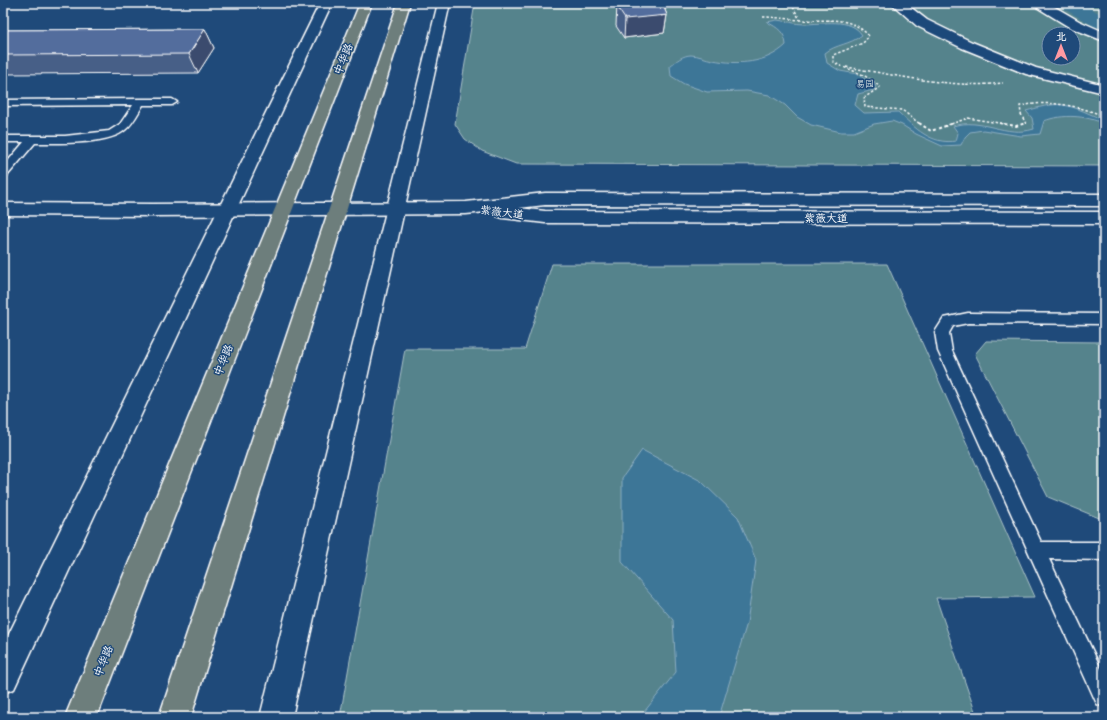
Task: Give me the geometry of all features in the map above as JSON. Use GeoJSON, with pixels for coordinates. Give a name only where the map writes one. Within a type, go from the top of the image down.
{"type":"FeatureCollection","features":[{"type":"Feature","properties":{"kind":"highway","name":"中华路"},"geometry":{"type":"LineString","coordinates":[[81,717],[366,3]]}},
{"type":"Feature","properties":{"kind":"highway"},"geometry":{"type":"LineString","coordinates":[[175,717],[404,3]]}},
{"type":"Feature","properties":{"kind":"street"},"geometry":{"type":"LineString","coordinates":[[3,678],[326,3]]}},
{"type":"Feature","properties":{"kind":"street"},"geometry":{"type":"LineString","coordinates":[[276,717],[444,3]]}},
{"type":"Feature","properties":{"kind":"street"},"geometry":{"type":"LineString","coordinates":[[896,3],[922,23],[967,45],[1030,71],[1104,89]]}},
{"type":"Feature","properties":{"kind":"street"},"geometry":{"type":"LineString","coordinates":[[1039,3],[1074,24],[1104,37]]}},
{"type":"Feature","properties":{"kind":"street","name":"紫薇大道"},"geometry":{"type":"LineString","coordinates":[[466,208],[545,199],[1104,200]]}},
{"type":"Feature","properties":{"kind":"street"},"geometry":{"type":"LineString","coordinates":[[3,210],[466,208]]}},
{"type":"Feature","properties":{"kind":"street","name":"紫薇大道"},"geometry":{"type":"LineString","coordinates":[[466,208],[545,217],[1104,218]]}},
{"type":"Feature","properties":{"kind":"lane"},"geometry":{"type":"LineString","coordinates":[[3,139],[98,138],[114,134],[120,130],[140,102]]}},
{"type":"Feature","properties":{"kind":"lane"},"geometry":{"type":"LineString","coordinates":[[3,103],[172,102]]}},
{"type":"Feature","properties":{"kind":"lane"},"geometry":{"type":"LineString","coordinates":[[3,174],[33,138]]}},
{"type":"Feature","properties":{"kind":"lane"},"geometry":{"type":"LineString","coordinates":[[1104,319],[968,318],[949,322],[942,332],[946,352],[1104,697]]}},
{"type":"Feature","properties":{"kind":"lane"},"geometry":{"type":"LineString","coordinates":[[1037,550],[1104,551]]}},
{"type":"Feature","properties":{"kind":"path"},"geometry":{"type":"LineString","coordinates":[[791,3],[800,20]]}},
{"type":"Feature","properties":{"kind":"path"},"geometry":{"type":"LineString","coordinates":[[763,17],[781,17],[800,20],[825,19],[847,21],[864,27],[869,36],[863,43],[833,55],[833,61],[837,65],[857,72],[872,80],[880,87],[864,98],[865,106],[902,110],[931,131],[968,118],[1016,126],[1026,124],[1021,114],[1020,106],[1033,102],[1062,102],[1087,109],[1104,116]]}},
{"type":"Feature","properties":{"kind":"path"},"geometry":{"type":"LineString","coordinates":[[837,65],[893,75],[954,83],[995,85],[1035,79],[1048,75]]}},
{"type":"Feature","properties":{"kind":"green space","name":"易园"},"geometry":{"type":"Polygon","coordinates":[[[475,3],[1104,3],[1104,166],[516,164],[482,151],[465,139],[455,124],[475,3]]]}},
{"type":"Feature","properties":{"kind":"green space"},"geometry":{"type":"Polygon","coordinates":[[[552,264],[887,264],[1035,597],[936,598],[977,717],[340,717],[405,349],[525,349],[552,264]]]}},
{"type":"Feature","properties":{"kind":"green space"},"geometry":{"type":"Polygon","coordinates":[[[986,341],[1104,342],[1104,520],[1048,497],[975,354],[986,341]]]}},
{"type":"Feature","properties":{"kind":"water"},"geometry":{"type":"Polygon","coordinates":[[[777,20],[801,24],[836,23],[851,26],[857,29],[862,35],[853,41],[825,53],[827,63],[840,71],[857,74],[876,86],[874,90],[858,94],[855,105],[864,113],[898,112],[917,129],[931,138],[947,142],[956,141],[958,133],[953,126],[964,124],[984,125],[1014,131],[1034,129],[1032,118],[1026,111],[1054,105],[1063,105],[1079,109],[1104,120],[1104,124],[1082,117],[1058,117],[1044,121],[1040,134],[1021,136],[983,130],[970,132],[965,137],[961,145],[942,146],[892,121],[874,124],[854,132],[841,132],[811,125],[797,117],[785,105],[769,95],[747,91],[707,92],[684,84],[671,76],[670,66],[688,55],[694,55],[722,62],[751,62],[770,56],[786,45],[784,37],[780,31],[767,22],[777,20]]]}},
{"type":"Feature","properties":{"kind":"water"},"geometry":{"type":"Polygon","coordinates":[[[642,450],[701,481],[738,517],[756,560],[747,623],[719,717],[640,717],[676,672],[673,620],[622,562],[622,478],[642,450]]]}},
{"type":"Feature","properties":{"kind":"building"},"geometry":{"type":"Polygon","coordinates":[[[618,3],[662,3],[667,15],[625,19],[617,7],[618,3]]]}},
{"type":"Feature","properties":{"kind":"building"},"geometry":{"type":"Polygon","coordinates":[[[205,29],[189,54],[3,55],[3,30],[205,29]]]}},
{"type":"Feature","properties":{"kind":"waterway"},"geometry":{"type":"LineString","coordinates":[[1068,3],[1104,24]]}}]}
